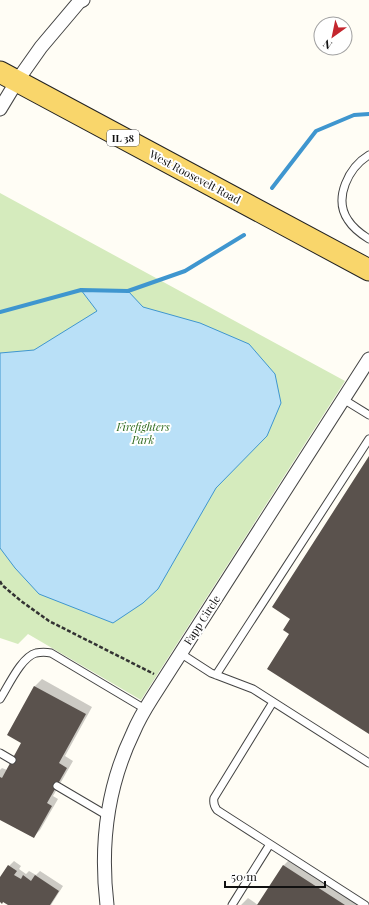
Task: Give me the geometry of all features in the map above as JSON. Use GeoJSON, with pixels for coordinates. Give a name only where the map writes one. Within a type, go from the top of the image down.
{"type":"FeatureCollection","features":[{"type":"Feature","properties":{"kind":"main road","name":"West Roosevelt Road"},"geometry":{"type":"LineString","coordinates":[[8,77],[369,270]]}},
{"type":"Feature","properties":{"kind":"street"},"geometry":{"type":"LineString","coordinates":[[0,109],[8,77],[41,47],[79,2],[83,0]]}},
{"type":"Feature","properties":{"kind":"street","name":"Fapp Circle"},"geometry":{"type":"LineString","coordinates":[[107,905],[104,844],[110,801],[122,759],[132,733],[145,709],[180,653],[369,359]]}},
{"type":"Feature","properties":{"kind":"lane"},"geometry":{"type":"LineString","coordinates":[[369,155],[359,163],[350,174],[343,190],[342,205],[348,220],[369,239]]}},
{"type":"Feature","properties":{"kind":"lane"},"geometry":{"type":"LineString","coordinates":[[344,399],[369,416]]}},
{"type":"Feature","properties":{"kind":"lane"},"geometry":{"type":"LineString","coordinates":[[216,675],[369,439]]}},
{"type":"Feature","properties":{"kind":"lane"},"geometry":{"type":"LineString","coordinates":[[0,700],[27,657],[35,653],[43,652],[51,653],[145,709]]}},
{"type":"Feature","properties":{"kind":"lane"},"geometry":{"type":"LineString","coordinates":[[180,653],[211,673],[253,689],[369,762]]}},
{"type":"Feature","properties":{"kind":"lane"},"geometry":{"type":"LineString","coordinates":[[273,702],[215,795],[213,804],[217,810],[366,905]]}},
{"type":"Feature","properties":{"kind":"lane"},"geometry":{"type":"LineString","coordinates":[[0,752],[12,760]]}},
{"type":"Feature","properties":{"kind":"lane"},"geometry":{"type":"LineString","coordinates":[[57,786],[108,816]]}},
{"type":"Feature","properties":{"kind":"lane"},"geometry":{"type":"LineString","coordinates":[[232,905],[270,844]]}},
{"type":"Feature","properties":{"kind":"path"},"geometry":{"type":"LineString","coordinates":[[0,581],[2,585],[21,601],[49,621],[164,679]]}},
{"type":"Feature","properties":{"kind":"green space","name":"Firefighters Park"},"geometry":{"type":"Polygon","coordinates":[[[0,193],[345,381],[141,700],[28,634],[18,644],[0,638],[0,193]]]}},
{"type":"Feature","properties":{"kind":"water","name":"Firefighters Park"},"geometry":{"type":"Polygon","coordinates":[[[81,290],[128,291],[143,307],[200,323],[249,344],[275,374],[281,403],[267,436],[216,488],[158,589],[143,603],[113,623],[39,594],[15,568],[0,548],[0,353],[34,350],[97,311],[81,290]]]}},
{"type":"Feature","properties":{"kind":"building"},"geometry":{"type":"Polygon","coordinates":[[[369,456],[369,734],[267,669],[289,634],[283,630],[290,619],[272,607],[369,456]]]}},
{"type":"Feature","properties":{"kind":"building"},"geometry":{"type":"Polygon","coordinates":[[[34,686],[86,714],[59,763],[67,768],[47,803],[52,806],[34,838],[0,820],[0,777],[2,778],[21,743],[7,735],[34,686]]]}},
{"type":"Feature","properties":{"kind":"building"},"geometry":{"type":"Polygon","coordinates":[[[8,865],[17,871],[14,875],[21,879],[23,875],[31,881],[35,875],[59,891],[50,905],[8,905],[3,902],[2,904],[0,902],[0,877],[8,865]]]}},
{"type":"Feature","properties":{"kind":"building"},"geometry":{"type":"Polygon","coordinates":[[[283,865],[345,905],[257,905],[283,865]]]}},
{"type":"Feature","properties":{"kind":"waterway"},"geometry":{"type":"LineString","coordinates":[[272,188],[316,131],[354,115],[369,114]]}},
{"type":"Feature","properties":{"kind":"waterway"},"geometry":{"type":"LineString","coordinates":[[0,312],[81,290],[128,291],[185,271],[244,235]]}}]}
